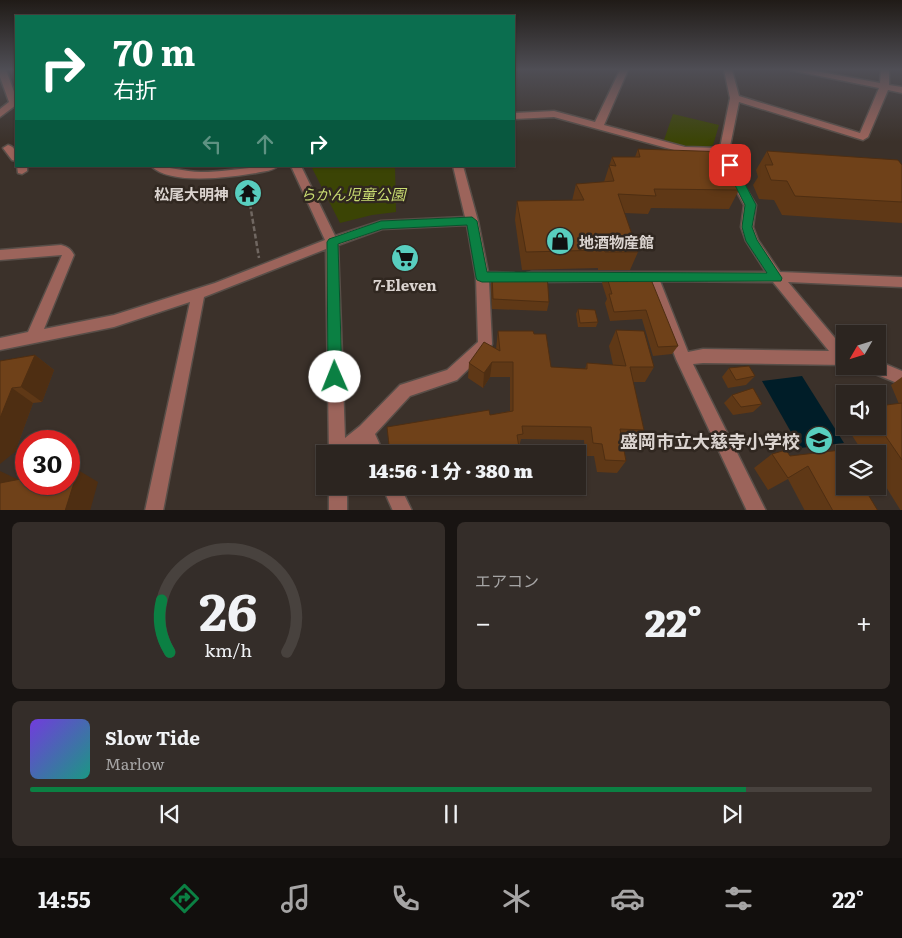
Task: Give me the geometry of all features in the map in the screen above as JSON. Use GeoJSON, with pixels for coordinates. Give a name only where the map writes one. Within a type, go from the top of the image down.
{"type":"FeatureCollection","features":[{"type":"Feature","properties":{"kind":"street"},"geometry":{"type":"LineString","coordinates":[[598,127],[613,94]]}},
{"type":"Feature","properties":{"kind":"street"},"geometry":{"type":"LineString","coordinates":[[734,94],[735,98],[724,151],[735,179],[750,205],[747,227],[752,241],[776,278],[836,349]]}},
{"type":"Feature","properties":{"kind":"street"},"geometry":{"type":"LineString","coordinates":[[735,98],[863,138],[882,94]]}},
{"type":"Feature","properties":{"kind":"street"},"geometry":{"type":"LineString","coordinates":[[0,114],[15,100]]}},
{"type":"Feature","properties":{"kind":"street"},"geometry":{"type":"LineString","coordinates":[[515,116],[554,114],[685,150],[724,151]]}},
{"type":"Feature","properties":{"kind":"street"},"geometry":{"type":"LineString","coordinates":[[8,148],[15,157]]}},
{"type":"Feature","properties":{"kind":"street"},"geometry":{"type":"LineString","coordinates":[[159,167],[174,172],[198,175],[229,174],[268,167]]}},
{"type":"Feature","properties":{"kind":"street"},"geometry":{"type":"LineString","coordinates":[[296,167],[332,242],[338,445]]}},
{"type":"Feature","properties":{"kind":"street"},"geometry":{"type":"LineString","coordinates":[[349,445],[366,432],[406,390],[452,375],[485,344],[482,277],[472,221],[458,167]]}},
{"type":"Feature","properties":{"kind":"street"},"geometry":{"type":"LineString","coordinates":[[0,344],[114,320],[198,294],[381,225],[472,221]]}},
{"type":"Feature","properties":{"kind":"street"},"geometry":{"type":"LineString","coordinates":[[0,255],[61,250],[68,255],[33,338]]}},
{"type":"Feature","properties":{"kind":"street"},"geometry":{"type":"LineString","coordinates":[[651,276],[683,359],[756,510]]}},
{"type":"Feature","properties":{"kind":"street"},"geometry":{"type":"LineString","coordinates":[[482,277],[651,276],[902,282]]}},
{"type":"Feature","properties":{"kind":"street"},"geometry":{"type":"LineString","coordinates":[[154,510],[198,294]]}},
{"type":"Feature","properties":{"kind":"street"},"geometry":{"type":"LineString","coordinates":[[683,359],[703,356],[836,358]]}},
{"type":"Feature","properties":{"kind":"street"},"geometry":{"type":"LineString","coordinates":[[886,371],[902,378]]}},
{"type":"Feature","properties":{"kind":"street"},"geometry":{"type":"LineString","coordinates":[[366,432],[372,445]]}},
{"type":"Feature","properties":{"kind":"street"},"geometry":{"type":"LineString","coordinates":[[338,495],[338,510]]}},
{"type":"Feature","properties":{"kind":"street"},"geometry":{"type":"LineString","coordinates":[[395,495],[402,510]]}},
{"type":"Feature","properties":{"kind":"path"},"geometry":{"type":"LineString","coordinates":[[250,204],[258,252]]}},
{"type":"Feature","properties":{"kind":"green space"},"geometry":{"type":"Polygon","coordinates":[[[673,114],[719,125],[713,145],[695,148],[664,140],[673,114]]]}},
{"type":"Feature","properties":{"kind":"green space","name":"らかん児童公園"},"geometry":{"type":"Polygon","coordinates":[[[312,167],[395,167],[396,212],[372,215],[340,223],[312,167]]]}},
{"type":"Feature","properties":{"kind":"water"},"geometry":{"type":"Polygon","coordinates":[[[802,376],[836,430],[836,435],[839,435],[844,443],[800,448],[762,381],[802,376]]]}},
{"type":"Feature","properties":{"kind":"building"},"geometry":{"type":"Polygon","coordinates":[[[638,149],[728,152],[738,169],[729,169],[739,190],[654,189],[656,196],[618,194],[638,252],[605,252],[604,250],[526,252],[517,201],[584,200],[576,184],[614,181],[609,165],[616,166],[612,157],[640,157],[638,149]]]}},
{"type":"Feature","properties":{"kind":"building"},"geometry":{"type":"Polygon","coordinates":[[[767,151],[898,160],[902,165],[902,202],[795,196],[787,181],[771,180],[765,165],[773,165],[767,151]]]}},
{"type":"Feature","properties":{"kind":"building"},"geometry":{"type":"Polygon","coordinates":[[[492,274],[547,274],[549,302],[493,299],[492,274]]]}},
{"type":"Feature","properties":{"kind":"building"},"geometry":{"type":"Polygon","coordinates":[[[606,274],[638,274],[639,277],[650,277],[678,346],[658,347],[646,310],[614,312],[609,294],[612,294],[606,274]]]}},
{"type":"Feature","properties":{"kind":"building"},"geometry":{"type":"Polygon","coordinates":[[[578,309],[595,310],[598,322],[580,323],[578,309]]]}},
{"type":"Feature","properties":{"kind":"building"},"geometry":{"type":"Polygon","coordinates":[[[616,330],[644,331],[654,367],[630,367],[644,430],[620,429],[626,461],[605,460],[602,444],[593,443],[591,427],[522,426],[523,434],[517,435],[519,445],[389,445],[387,427],[489,410],[490,415],[513,411],[513,362],[492,362],[484,373],[469,363],[484,342],[500,351],[498,331],[533,331],[534,334],[546,334],[551,367],[587,369],[587,363],[626,366],[616,330]]]}},
{"type":"Feature","properties":{"kind":"building"},"geometry":{"type":"Polygon","coordinates":[[[35,355],[21,387],[12,388],[0,418],[0,361],[35,355]]]}},
{"type":"Feature","properties":{"kind":"building"},"geometry":{"type":"Polygon","coordinates":[[[749,366],[755,376],[736,380],[729,368],[749,366]]]}},
{"type":"Feature","properties":{"kind":"building"},"geometry":{"type":"Polygon","coordinates":[[[753,388],[762,404],[741,407],[732,395],[753,388]]]}},
{"type":"Feature","properties":{"kind":"building"},"geometry":{"type":"Polygon","coordinates":[[[902,403],[902,460],[885,435],[886,405],[902,403]]]}},
{"type":"Feature","properties":{"kind":"building"},"geometry":{"type":"Polygon","coordinates":[[[786,450],[790,456],[836,451],[836,495],[868,495],[877,510],[832,510],[808,466],[788,478],[772,454],[786,450]]]}},
{"type":"Feature","properties":{"kind":"building"},"geometry":{"type":"Polygon","coordinates":[[[15,480],[15,495],[70,495],[65,510],[0,510],[0,483],[15,480]]]}},
{"type":"Feature","properties":{"kind":"place","name":"松尾大明神"},"geometry":{"type":"Point","coordinates":[248,193]}},
{"type":"Feature","properties":{"kind":"place","name":"地酒物産館"},"geometry":{"type":"Point","coordinates":[560,241]}},
{"type":"Feature","properties":{"kind":"place","name":"7-Eleven"},"geometry":{"type":"Point","coordinates":[405,258]}},
{"type":"Feature","properties":{"kind":"place","name":"盛岡市立大慈寺小学校"},"geometry":{"type":"Point","coordinates":[819,440]}},
{"type":"Feature","properties":{"kind":"route"},"geometry":{"type":"LineString","coordinates":[[335,377],[332,242],[381,225],[472,221],[482,277],[651,276],[776,278],[752,241],[747,227],[750,205],[735,179],[730,165]]}}]}
